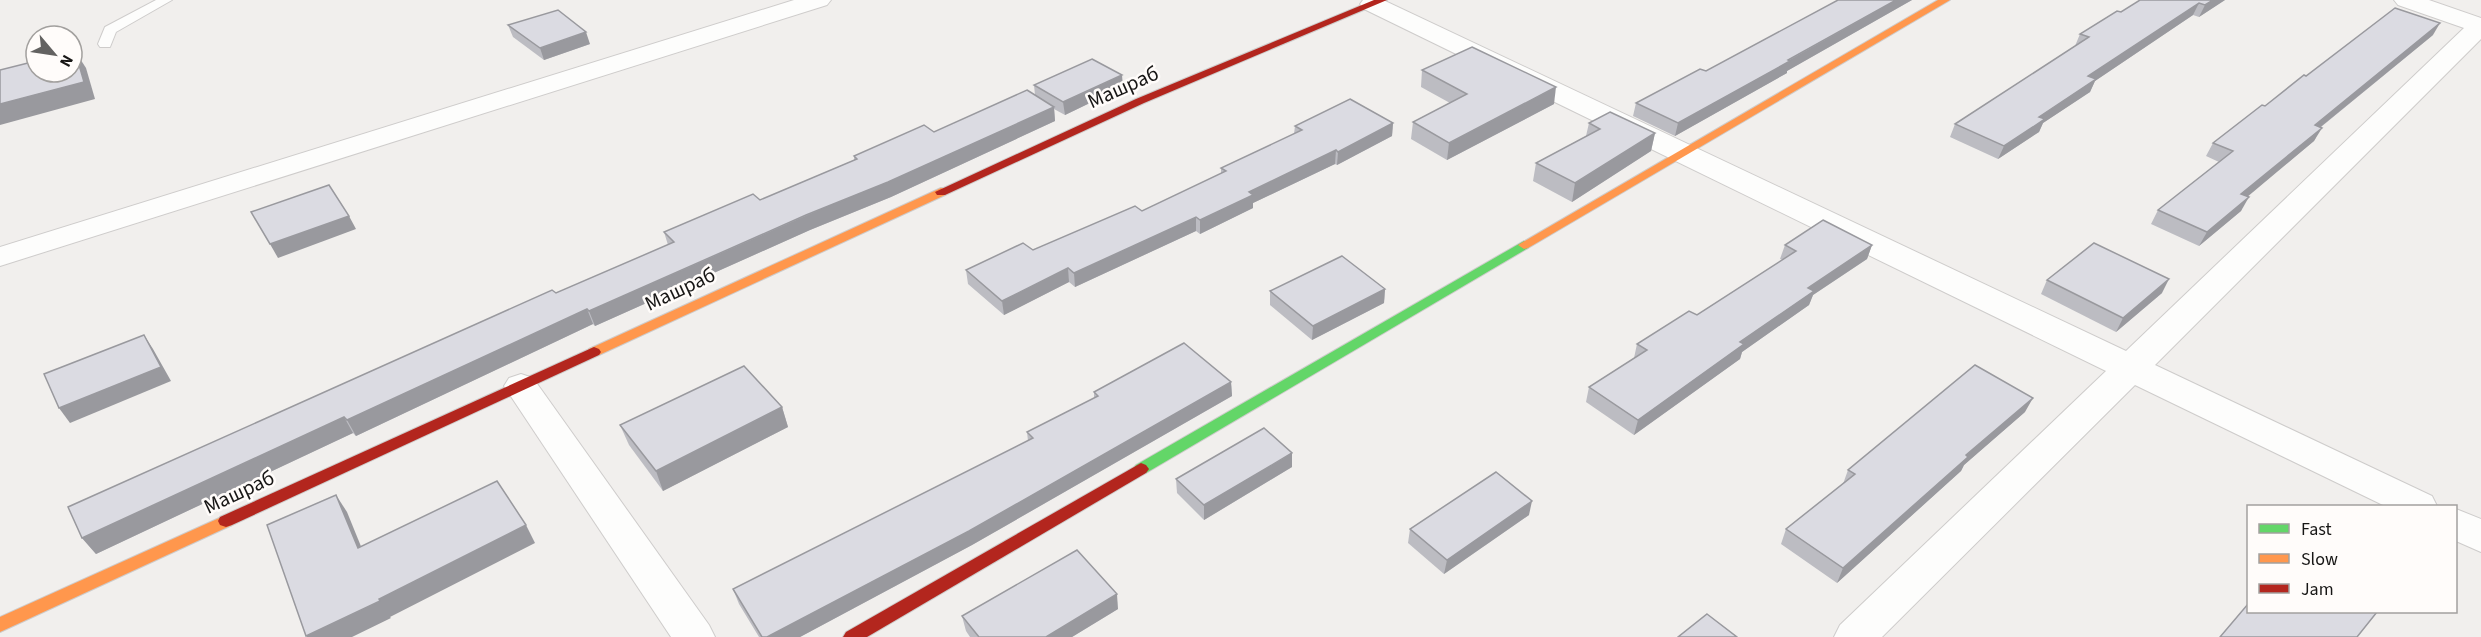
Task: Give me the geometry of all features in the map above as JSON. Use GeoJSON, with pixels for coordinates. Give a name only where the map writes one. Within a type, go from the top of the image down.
{"type":"FeatureCollection","features":[{"type":"Feature","properties":{"kind":"street"},"geometry":{"type":"LineString","coordinates":[[0,257],[819,0]]}},
{"type":"Feature","properties":{"kind":"street"},"geometry":{"type":"LineString","coordinates":[[852,637],[1945,0]]}},
{"type":"Feature","properties":{"kind":"street"},"geometry":{"type":"LineString","coordinates":[[1855,637],[2481,25],[2406,0]]}},
{"type":"Feature","properties":{"kind":"street"},"geometry":{"type":"LineString","coordinates":[[1377,2],[1682,153],[2414,505]]}},
{"type":"Feature","properties":{"kind":"street","name":"Машраб"},"geometry":{"type":"LineString","coordinates":[[0,625],[1140,101],[1377,2]]}},
{"type":"Feature","properties":{"kind":"street"},"geometry":{"type":"LineString","coordinates":[[521,386],[694,637]]}},
{"type":"Feature","properties":{"kind":"street"},"geometry":{"type":"LineString","coordinates":[[2457,525],[2481,537]]}},
{"type":"Feature","properties":{"kind":"lane"},"geometry":{"type":"LineString","coordinates":[[105,44],[110,30],[166,0]]}},
{"type":"Feature","properties":{"kind":"building"},"geometry":{"type":"Polygon","coordinates":[[[1838,0],[1896,0],[1678,123],[1636,103],[1700,69],[1706,71],[1838,0]]]}},
{"type":"Feature","properties":{"kind":"building"},"geometry":{"type":"Polygon","coordinates":[[[2140,0],[2213,0],[2205,5],[2199,3],[2088,76],[2096,79],[2039,117],[2045,119],[2004,146],[1955,124],[2089,37],[2080,34],[2140,0]]]}},
{"type":"Feature","properties":{"kind":"building"},"geometry":{"type":"Polygon","coordinates":[[[2395,8],[2440,23],[2315,125],[2322,128],[2241,194],[2249,197],[2207,232],[2158,210],[2233,151],[2213,143],[2395,8]]]}},
{"type":"Feature","properties":{"kind":"building"},"geometry":{"type":"Polygon","coordinates":[[[558,10],[586,32],[540,48],[508,25],[558,10]]]}},
{"type":"Feature","properties":{"kind":"building"},"geometry":{"type":"Polygon","coordinates":[[[1472,47],[1556,87],[1449,143],[1413,122],[1467,94],[1422,70],[1472,47]]]}},
{"type":"Feature","properties":{"kind":"building"},"geometry":{"type":"Polygon","coordinates":[[[1092,59],[1122,75],[1063,102],[1034,85],[1092,59]]]}},
{"type":"Feature","properties":{"kind":"building"},"geometry":{"type":"Polygon","coordinates":[[[24,64],[24,84],[76,84],[0,104],[0,70],[24,64]]]}},
{"type":"Feature","properties":{"kind":"building"},"geometry":{"type":"Polygon","coordinates":[[[1027,90],[1054,107],[888,182],[806,215],[589,311],[587,309],[347,420],[344,417],[82,538],[68,507],[552,290],[556,293],[674,242],[664,232],[753,194],[760,200],[857,159],[854,156],[924,125],[934,132],[1027,90]]]}},
{"type":"Feature","properties":{"kind":"building"},"geometry":{"type":"Polygon","coordinates":[[[1350,99],[1393,123],[1338,152],[1336,150],[1249,192],[1253,195],[1200,220],[1196,217],[1074,273],[1068,268],[1002,301],[966,270],[1023,243],[1033,250],[1135,206],[1142,211],[1226,171],[1221,168],[1302,130],[1295,126],[1350,99]]]}},
{"type":"Feature","properties":{"kind":"building"},"geometry":{"type":"Polygon","coordinates":[[[1610,112],[1655,133],[1575,183],[1536,163],[1600,129],[1589,123],[1610,112]]]}},
{"type":"Feature","properties":{"kind":"building"},"geometry":{"type":"Polygon","coordinates":[[[329,185],[349,216],[270,244],[251,212],[329,185]]]}},
{"type":"Feature","properties":{"kind":"building"},"geometry":{"type":"Polygon","coordinates":[[[1823,220],[1872,245],[1808,288],[1814,291],[1740,342],[1744,344],[1638,420],[1589,387],[1647,350],[1637,344],[1689,311],[1697,315],[1796,251],[1785,245],[1823,220]]]}},
{"type":"Feature","properties":{"kind":"building"},"geometry":{"type":"Polygon","coordinates":[[[2094,243],[2169,279],[2123,318],[2047,280],[2094,243]]]}},
{"type":"Feature","properties":{"kind":"building"},"geometry":{"type":"Polygon","coordinates":[[[1342,256],[1385,289],[1313,326],[1270,291],[1342,256]]]}},
{"type":"Feature","properties":{"kind":"building"},"geometry":{"type":"Polygon","coordinates":[[[144,335],[161,367],[59,408],[44,374],[144,335]]]}},
{"type":"Feature","properties":{"kind":"building"},"geometry":{"type":"Polygon","coordinates":[[[1184,343],[1231,382],[969,531],[767,637],[762,637],[733,589],[1033,438],[1027,432],[1098,396],[1094,392],[1184,343]]]}},
{"type":"Feature","properties":{"kind":"building"},"geometry":{"type":"Polygon","coordinates":[[[1975,365],[2033,398],[1966,455],[1968,457],[1843,568],[1786,529],[1855,474],[1848,470],[1975,365]]]}},
{"type":"Feature","properties":{"kind":"building"},"geometry":{"type":"Polygon","coordinates":[[[744,366],[782,407],[656,471],[620,425],[744,366]]]}},
{"type":"Feature","properties":{"kind":"building"},"geometry":{"type":"Polygon","coordinates":[[[1264,428],[1292,453],[1204,505],[1176,479],[1264,428]]]}},
{"type":"Feature","properties":{"kind":"building"},"geometry":{"type":"Polygon","coordinates":[[[1496,472],[1532,501],[1447,560],[1410,529],[1496,472]]]}},
{"type":"Feature","properties":{"kind":"building"},"geometry":{"type":"Polygon","coordinates":[[[497,481],[526,525],[379,599],[380,601],[306,636],[267,525],[336,495],[358,548],[497,481]]]}},
{"type":"Feature","properties":{"kind":"building"},"geometry":{"type":"Polygon","coordinates":[[[1077,550],[1117,594],[1046,637],[979,637],[962,616],[1077,550]]]}},
{"type":"Feature","properties":{"kind":"building"},"geometry":{"type":"Polygon","coordinates":[[[2247,605],[2247,613],[2376,613],[2357,637],[2220,637],[2247,605]]]}},
{"type":"Feature","properties":{"kind":"building"},"geometry":{"type":"Polygon","coordinates":[[[1707,614],[1737,637],[1678,637],[1707,614]]]}},
{"type":"Feature","properties":{"kind":"traffic: fast"},"geometry":{"type":"LineString","coordinates":[[1141,469],[1524,245]]}},
{"type":"Feature","properties":{"kind":"traffic: slow"},"geometry":{"type":"LineString","coordinates":[[1524,245],[1945,0]]}},
{"type":"Feature","properties":{"kind":"traffic: slow"},"geometry":{"type":"LineString","coordinates":[[594,352],[941,192]]}},
{"type":"Feature","properties":{"kind":"traffic: slow"},"geometry":{"type":"LineString","coordinates":[[0,625],[226,521]]}},
{"type":"Feature","properties":{"kind":"traffic: jam"},"geometry":{"type":"LineString","coordinates":[[941,192],[1140,101],[1382,0]]}},
{"type":"Feature","properties":{"kind":"traffic: jam"},"geometry":{"type":"LineString","coordinates":[[226,521],[594,352]]}},
{"type":"Feature","properties":{"kind":"traffic: jam"},"geometry":{"type":"LineString","coordinates":[[852,637],[1141,469]]}}]}
